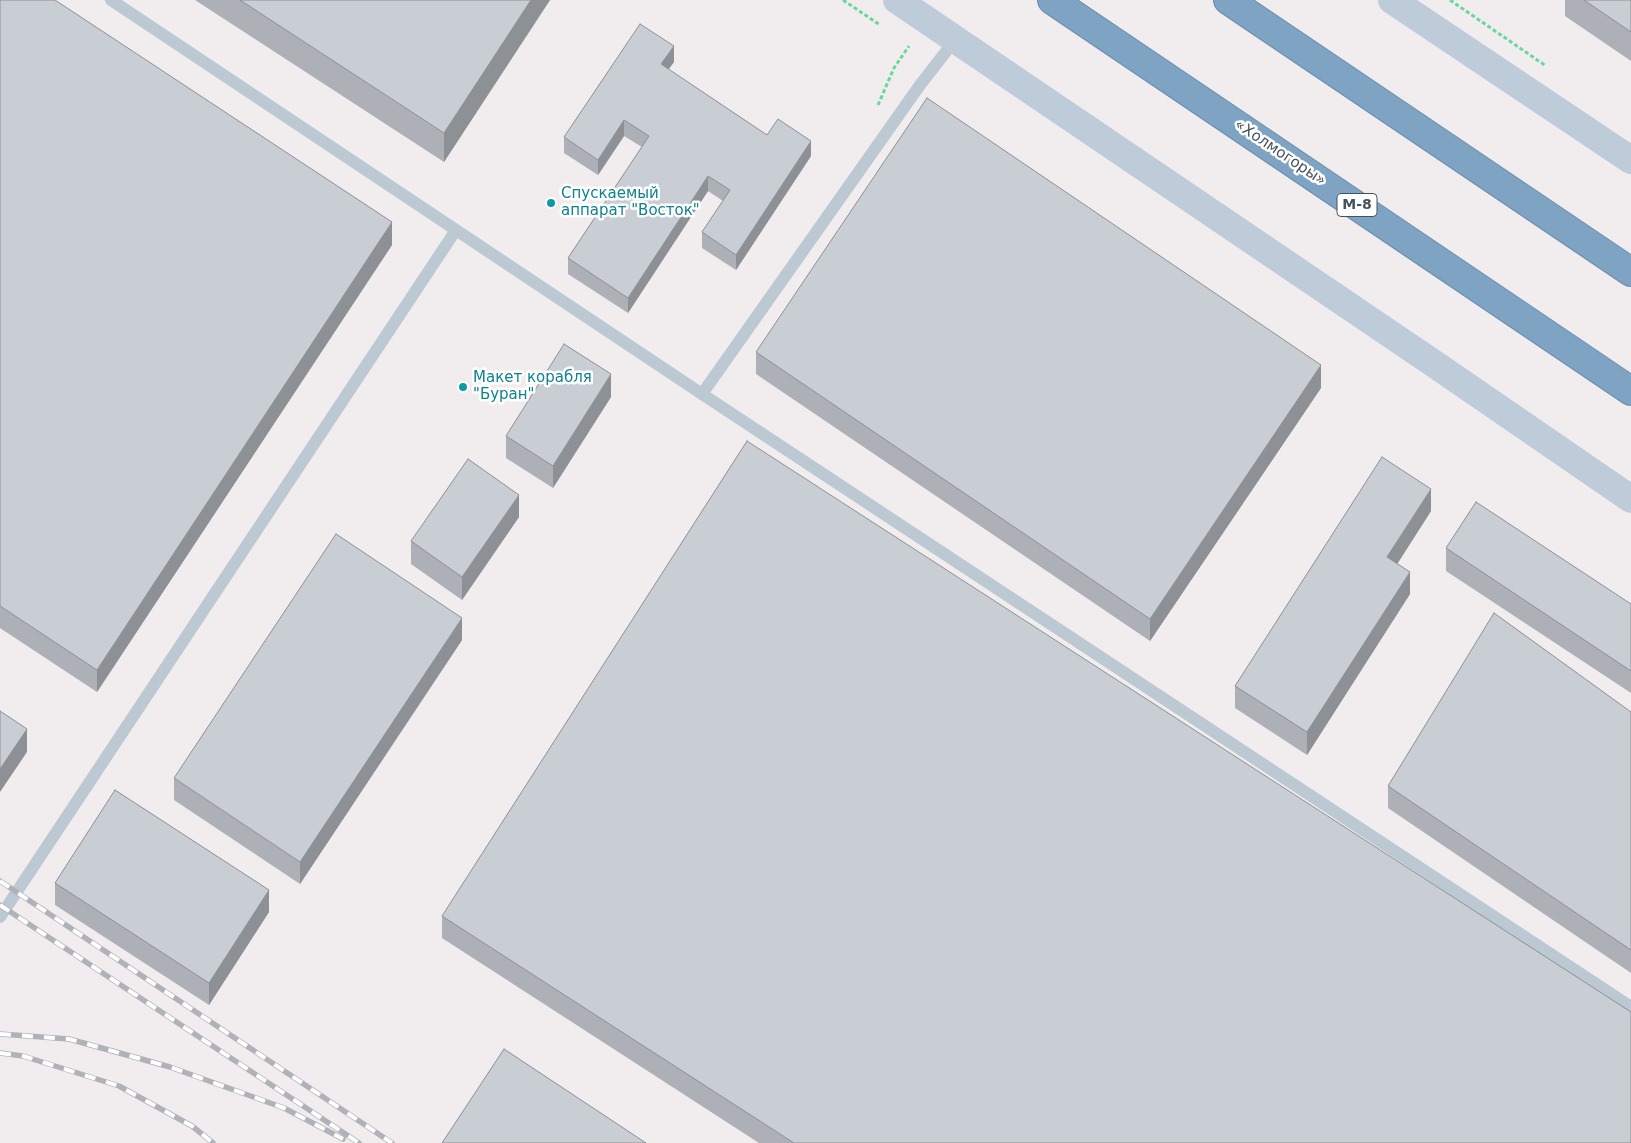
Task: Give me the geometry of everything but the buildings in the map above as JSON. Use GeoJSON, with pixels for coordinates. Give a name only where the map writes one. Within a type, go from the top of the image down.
{"type":"FeatureCollection","features":[{"type":"Feature","properties":{"kind":"highway","name":"«Холмогоры»"},"geometry":{"type":"LineString","coordinates":[[1052,0],[1631,391]]}},
{"type":"Feature","properties":{"kind":"highway"},"geometry":{"type":"LineString","coordinates":[[1228,0],[1631,272]]}},
{"type":"Feature","properties":{"kind":"street"},"geometry":{"type":"LineString","coordinates":[[897,0],[1425,357],[1631,499]]}},
{"type":"Feature","properties":{"kind":"street"},"geometry":{"type":"LineString","coordinates":[[1392,0],[1631,160]]}},
{"type":"Feature","properties":{"kind":"lane"},"geometry":{"type":"LineString","coordinates":[[111,0],[702,394],[1631,1007]]}},
{"type":"Feature","properties":{"kind":"lane"},"geometry":{"type":"LineString","coordinates":[[702,394],[920,85],[956,40]]}},
{"type":"Feature","properties":{"kind":"lane"},"geometry":{"type":"LineString","coordinates":[[0,917],[456,230]]}},
{"type":"Feature","properties":{"kind":"path"},"geometry":{"type":"LineString","coordinates":[[1450,0],[1549,68]]}},
{"type":"Feature","properties":{"kind":"path"},"geometry":{"type":"LineString","coordinates":[[876,111],[894,68],[909,46]]}},
{"type":"Feature","properties":{"kind":"railway"},"geometry":{"type":"LineString","coordinates":[[0,881],[392,1143]]}},
{"type":"Feature","properties":{"kind":"railway"},"geometry":{"type":"LineString","coordinates":[[0,905],[359,1143]]}},
{"type":"Feature","properties":{"kind":"railway"},"geometry":{"type":"LineString","coordinates":[[0,1034],[69,1039],[170,1067],[284,1108],[343,1139]]}},
{"type":"Feature","properties":{"kind":"railway"},"geometry":{"type":"LineString","coordinates":[[0,1053],[23,1056],[119,1086],[192,1126],[213,1143]]}},
{"type":"Feature","properties":{"kind":"place","name":"Спускаемый аппарат \"Восток\""},"geometry":{"type":"Point","coordinates":[551,203]}},
{"type":"Feature","properties":{"kind":"place","name":"Макет корабля \"Буран\""},"geometry":{"type":"Point","coordinates":[463,387]}}]}
